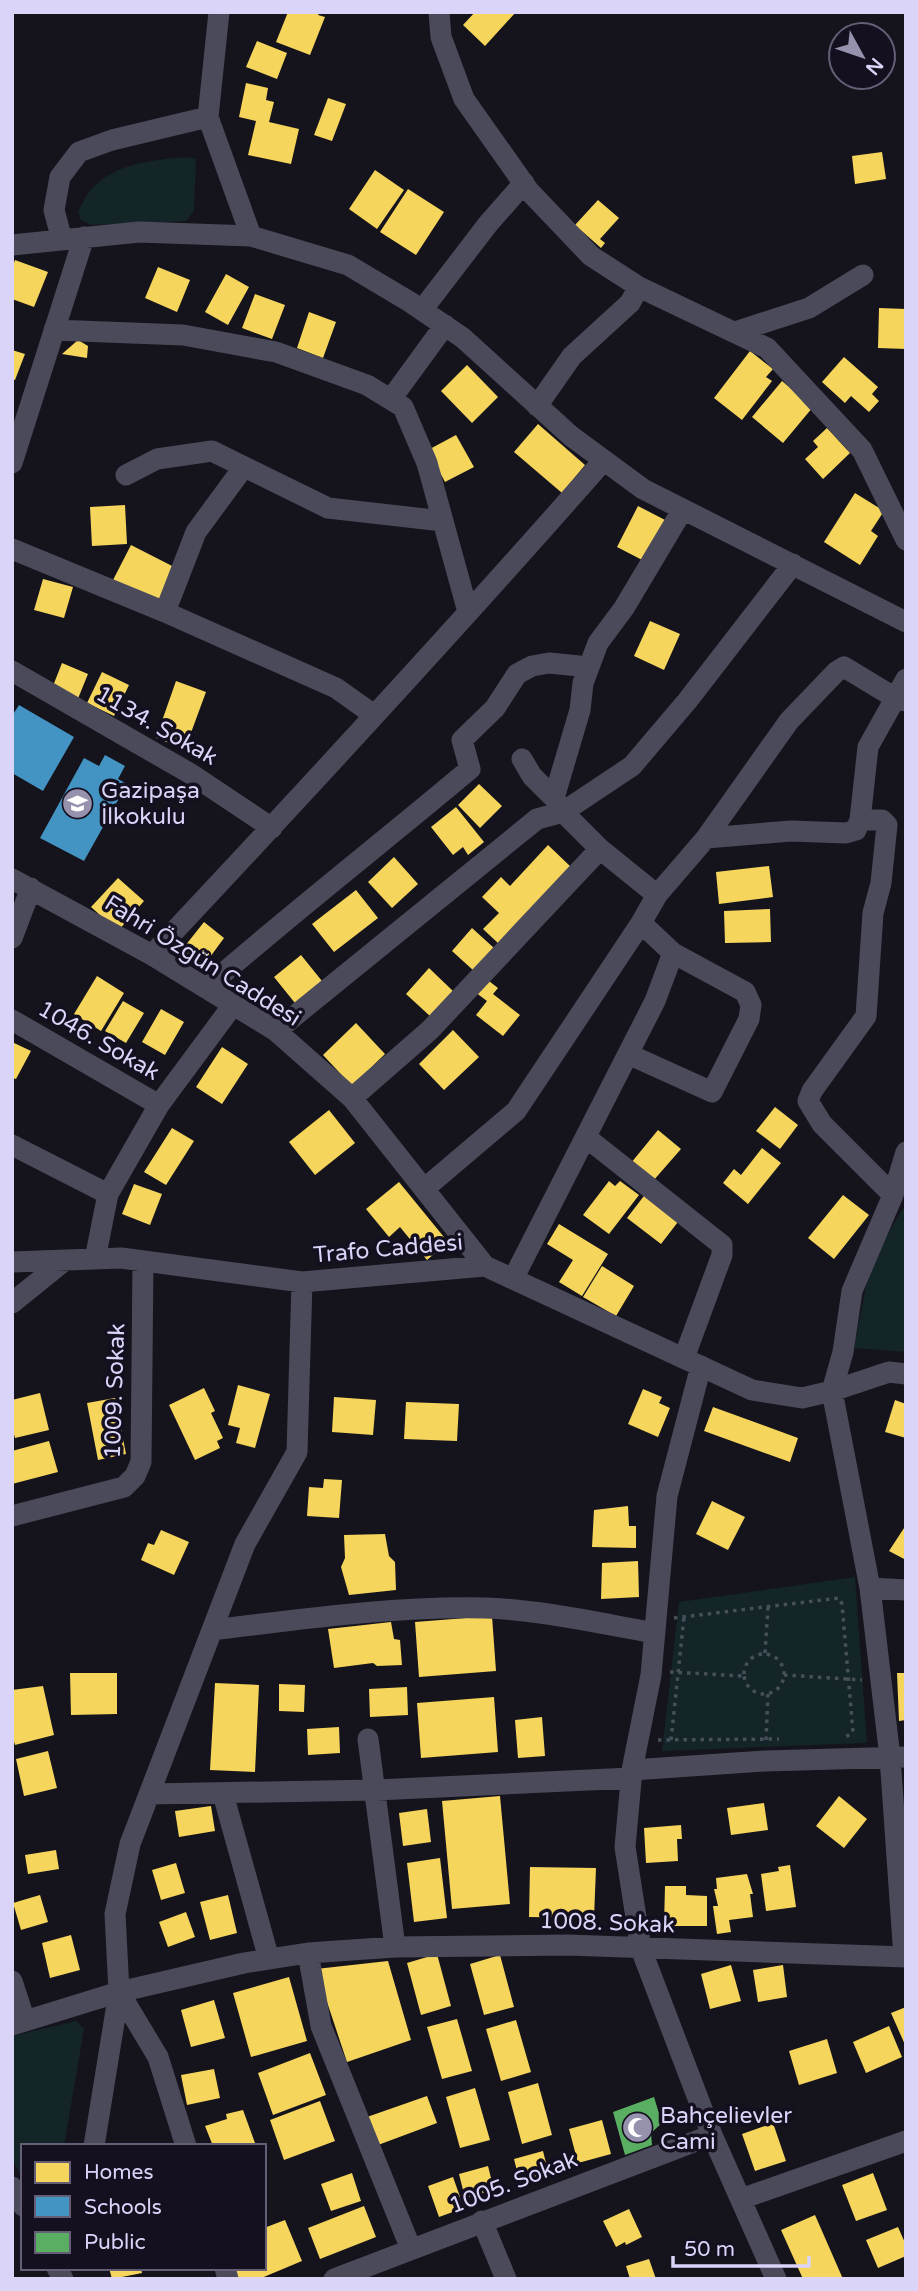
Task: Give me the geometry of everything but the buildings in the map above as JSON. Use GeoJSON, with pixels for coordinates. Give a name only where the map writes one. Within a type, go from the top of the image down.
{"type":"FeatureCollection","features":[{"type":"Feature","properties":{"kind":"street"},"geometry":{"type":"LineString","coordinates":[[219,12],[208,117],[251,236]]}},
{"type":"Feature","properties":{"kind":"street"},"geometry":{"type":"LineString","coordinates":[[439,12],[441,37],[464,99],[524,183],[591,256],[639,286],[767,348],[862,450],[906,540]]}},
{"type":"Feature","properties":{"kind":"street"},"geometry":{"type":"LineString","coordinates":[[62,240],[54,210],[60,177],[79,152],[112,140],[208,117]]}},
{"type":"Feature","properties":{"kind":"street"},"geometry":{"type":"LineString","coordinates":[[422,310],[488,224],[524,183]]}},
{"type":"Feature","properties":{"kind":"street"},"geometry":{"type":"LineString","coordinates":[[12,245],[139,232],[251,236],[348,265],[463,338],[571,436],[643,489],[906,622]]}},
{"type":"Feature","properties":{"kind":"street"},"geometry":{"type":"LineString","coordinates":[[12,463],[84,237]]}},
{"type":"Feature","properties":{"kind":"street"},"geometry":{"type":"LineString","coordinates":[[736,332],[809,308],[863,275]]}},
{"type":"Feature","properties":{"kind":"street"},"geometry":{"type":"LineString","coordinates":[[537,406],[572,356],[630,303],[639,286]]}},
{"type":"Feature","properties":{"kind":"street"},"geometry":{"type":"LineString","coordinates":[[391,400],[445,326]]}},
{"type":"Feature","properties":{"kind":"street"},"geometry":{"type":"LineString","coordinates":[[54,330],[183,335],[276,352],[367,385],[403,407],[427,463],[468,612]]}},
{"type":"Feature","properties":{"kind":"street"},"geometry":{"type":"LineString","coordinates":[[126,475],[157,459],[212,451],[328,508],[443,521]]}},
{"type":"Feature","properties":{"kind":"street"},"geometry":{"type":"LineString","coordinates":[[152,955],[272,828],[604,460]]}},
{"type":"Feature","properties":{"kind":"street"},"geometry":{"type":"LineString","coordinates":[[165,612],[197,533],[243,468]]}},
{"type":"Feature","properties":{"kind":"street"},"geometry":{"type":"LineString","coordinates":[[559,805],[583,683],[598,643],[624,608],[683,509]]}},
{"type":"Feature","properties":{"kind":"street"},"geometry":{"type":"LineString","coordinates":[[12,549],[165,612],[335,688],[374,715]]}},
{"type":"Feature","properties":{"kind":"street"},"geometry":{"type":"LineString","coordinates":[[276,1031],[537,820],[559,805],[632,766],[688,700],[793,564]]}},
{"type":"Feature","properties":{"kind":"street"},"geometry":{"type":"LineString","coordinates":[[206,988],[470,769],[462,740],[495,708],[517,674],[532,666],[549,663],[589,667]]}},
{"type":"Feature","properties":{"kind":"street"},"geometry":{"type":"LineString","coordinates":[[424,1189],[516,1111],[657,895],[706,838],[789,721],[836,672],[845,667],[901,700]]}},
{"type":"Feature","properties":{"kind":"street","name":"1134. Sokak"},"geometry":{"type":"LineString","coordinates":[[12,671],[191,774],[272,828]]}},
{"type":"Feature","properties":{"kind":"street"},"geometry":{"type":"LineString","coordinates":[[706,838],[791,831],[846,833],[856,830],[860,820],[868,747],[901,700],[906,680]]}},
{"type":"Feature","properties":{"kind":"street"},"geometry":{"type":"LineString","coordinates":[[522,759],[532,776],[600,849],[657,895]]}},
{"type":"Feature","properties":{"kind":"street"},"geometry":{"type":"LineString","coordinates":[[860,820],[881,820],[887,825],[881,883],[873,913],[866,1016],[812,1091],[808,1101],[822,1124],[893,1195]]}},
{"type":"Feature","properties":{"kind":"street"},"geometry":{"type":"LineString","coordinates":[[352,1098],[430,1030],[600,849]]}},
{"type":"Feature","properties":{"kind":"street"},"geometry":{"type":"LineString","coordinates":[[12,938],[22,884]]}},
{"type":"Feature","properties":{"kind":"street","name":"Fahri Özgün Caddesi"},"geometry":{"type":"LineString","coordinates":[[22,884],[152,955],[276,1031],[352,1098],[485,1266]]}},
{"type":"Feature","properties":{"kind":"street"},"geometry":{"type":"LineString","coordinates":[[628,1054],[712,1092],[749,1020],[751,1004],[746,992],[673,953],[641,923]]}},
{"type":"Feature","properties":{"kind":"street"},"geometry":{"type":"LineString","coordinates":[[513,1279],[655,1001],[673,953]]}},
{"type":"Feature","properties":{"kind":"street"},"geometry":{"type":"LineString","coordinates":[[95,1259],[108,1194],[159,1105],[233,1005]]}},
{"type":"Feature","properties":{"kind":"street","name":"1046. Sokak"},"geometry":{"type":"LineString","coordinates":[[12,1020],[159,1105]]}},
{"type":"Feature","properties":{"kind":"street"},"geometry":{"type":"LineString","coordinates":[[587,1138],[722,1245],[722,1255],[692,1362],[667,1496],[651,1675],[631,1774],[625,1847],[640,1949],[712,2135],[776,2279]]}},
{"type":"Feature","properties":{"kind":"street"},"geometry":{"type":"LineString","coordinates":[[12,1145],[108,1194]]}},
{"type":"Feature","properties":{"kind":"street"},"geometry":{"type":"LineString","coordinates":[[905,1957],[898,1757],[881,1681],[870,1588],[832,1391],[843,1352],[852,1291],[893,1195],[906,1152]]}},
{"type":"Feature","properties":{"kind":"street","name":"Trafo Caddesi"},"geometry":{"type":"LineString","coordinates":[[12,1262],[121,1258],[302,1282],[485,1266],[752,1390],[802,1398],[890,1372],[906,1374]]}},
{"type":"Feature","properties":{"kind":"street"},"geometry":{"type":"LineString","coordinates":[[12,1303],[64,1261]]}},
{"type":"Feature","properties":{"kind":"street","name":"1009. Sokak"},"geometry":{"type":"LineString","coordinates":[[12,1516],[124,1487],[135,1476],[141,1462],[144,1261]]}},
{"type":"Feature","properties":{"kind":"street"},"geometry":{"type":"LineString","coordinates":[[94,2144],[119,1993],[115,1914],[130,1844],[245,1544],[297,1452],[302,1282]]}},
{"type":"Feature","properties":{"kind":"street"},"geometry":{"type":"LineString","coordinates":[[870,1588],[906,1590]]}},
{"type":"Feature","properties":{"kind":"street"},"geometry":{"type":"LineString","coordinates":[[212,1630],[396,1609],[486,1608],[655,1626]]}},
{"type":"Feature","properties":{"kind":"street"},"geometry":{"type":"LineString","coordinates":[[368,1739],[395,1947]]}},
{"type":"Feature","properties":{"kind":"street"},"geometry":{"type":"LineString","coordinates":[[149,1794],[376,1790],[631,1774],[765,1750],[898,1757]]}},
{"type":"Feature","properties":{"kind":"street"},"geometry":{"type":"LineString","coordinates":[[223,1794],[269,1959]]}},
{"type":"Feature","properties":{"kind":"street","name":"1008. Sokak"},"geometry":{"type":"LineString","coordinates":[[18,2023],[119,1993],[269,1959],[308,1953],[395,1947],[569,1945],[905,1957]]}},
{"type":"Feature","properties":{"kind":"street"},"geometry":{"type":"LineString","coordinates":[[308,1953],[321,2026],[411,2249]]}},
{"type":"Feature","properties":{"kind":"street"},"geometry":{"type":"LineString","coordinates":[[12,1981],[18,2023]]}},
{"type":"Feature","properties":{"kind":"street"},"geometry":{"type":"LineString","coordinates":[[119,1993],[158,2057],[185,2144]]}},
{"type":"Feature","properties":{"kind":"street","name":"1005. Sokak"},"geometry":{"type":"LineString","coordinates":[[334,2279],[712,2135]]}},
{"type":"Feature","properties":{"kind":"street"},"geometry":{"type":"LineString","coordinates":[[741,2199],[906,2141]]}},
{"type":"Feature","properties":{"kind":"street"},"geometry":{"type":"LineString","coordinates":[[12,2187],[21,2203]]}},
{"type":"Feature","properties":{"kind":"street"},"geometry":{"type":"LineString","coordinates":[[482,2221],[506,2279]]}},
{"type":"Feature","properties":{"kind":"path"},"geometry":{"type":"LineString","coordinates":[[655,1626],[684,1617],[839,1598],[842,1604],[853,1732],[845,1739],[832,1739]]}},
{"type":"Feature","properties":{"kind":"path"},"geometry":{"type":"LineString","coordinates":[[765,1654],[768,1606]]}},
{"type":"Feature","properties":{"kind":"path"},"geometry":{"type":"LineString","coordinates":[[671,1741],[684,1617]]}},
{"type":"Feature","properties":{"kind":"path"},"geometry":{"type":"LineString","coordinates":[[765,1654],[771,1655],[780,1663],[784,1675],[779,1687],[768,1693],[755,1692],[749,1688],[744,1676],[747,1663],[758,1655],[765,1654]]}},
{"type":"Feature","properties":{"kind":"path"},"geometry":{"type":"LineString","coordinates":[[651,1675],[678,1671],[744,1676]]}},
{"type":"Feature","properties":{"kind":"path"},"geometry":{"type":"LineString","coordinates":[[784,1675],[881,1681]]}},
{"type":"Feature","properties":{"kind":"path"},"geometry":{"type":"LineString","coordinates":[[765,1750],[768,1693]]}},
{"type":"Feature","properties":{"kind":"path"},"geometry":{"type":"LineString","coordinates":[[638,1740],[765,1750],[779,1739]]}},
{"type":"Feature","properties":{"kind":"shaded area"},"geometry":{"type":"Polygon","coordinates":[[[187,157],[196,159],[194,211],[186,221],[91,225],[81,220],[78,211],[88,194],[98,182],[109,175],[134,165],[187,157]]]}},
{"type":"Feature","properties":{"kind":"shaded area"},"geometry":{"type":"Polygon","coordinates":[[[906,1204],[906,1352],[854,1348],[866,1286],[885,1238],[906,1204]]]}},
{"type":"Feature","properties":{"kind":"shaded area"},"geometry":{"type":"Polygon","coordinates":[[[855,1577],[867,1743],[662,1751],[679,1602],[855,1577]]]}},
{"type":"Feature","properties":{"kind":"shaded area"},"geometry":{"type":"Polygon","coordinates":[[[76,2021],[84,2029],[64,2144],[21,2144],[21,2175],[12,2159],[12,2036],[76,2021]]]}},
{"type":"Feature","properties":{"kind":"place","name":"Gazipaşa İlkokulu"},"geometry":{"type":"Point","coordinates":[78,803]}},
{"type":"Feature","properties":{"kind":"place","name":"Bahçelievler Cami"},"geometry":{"type":"Point","coordinates":[637,2128]}}]}
